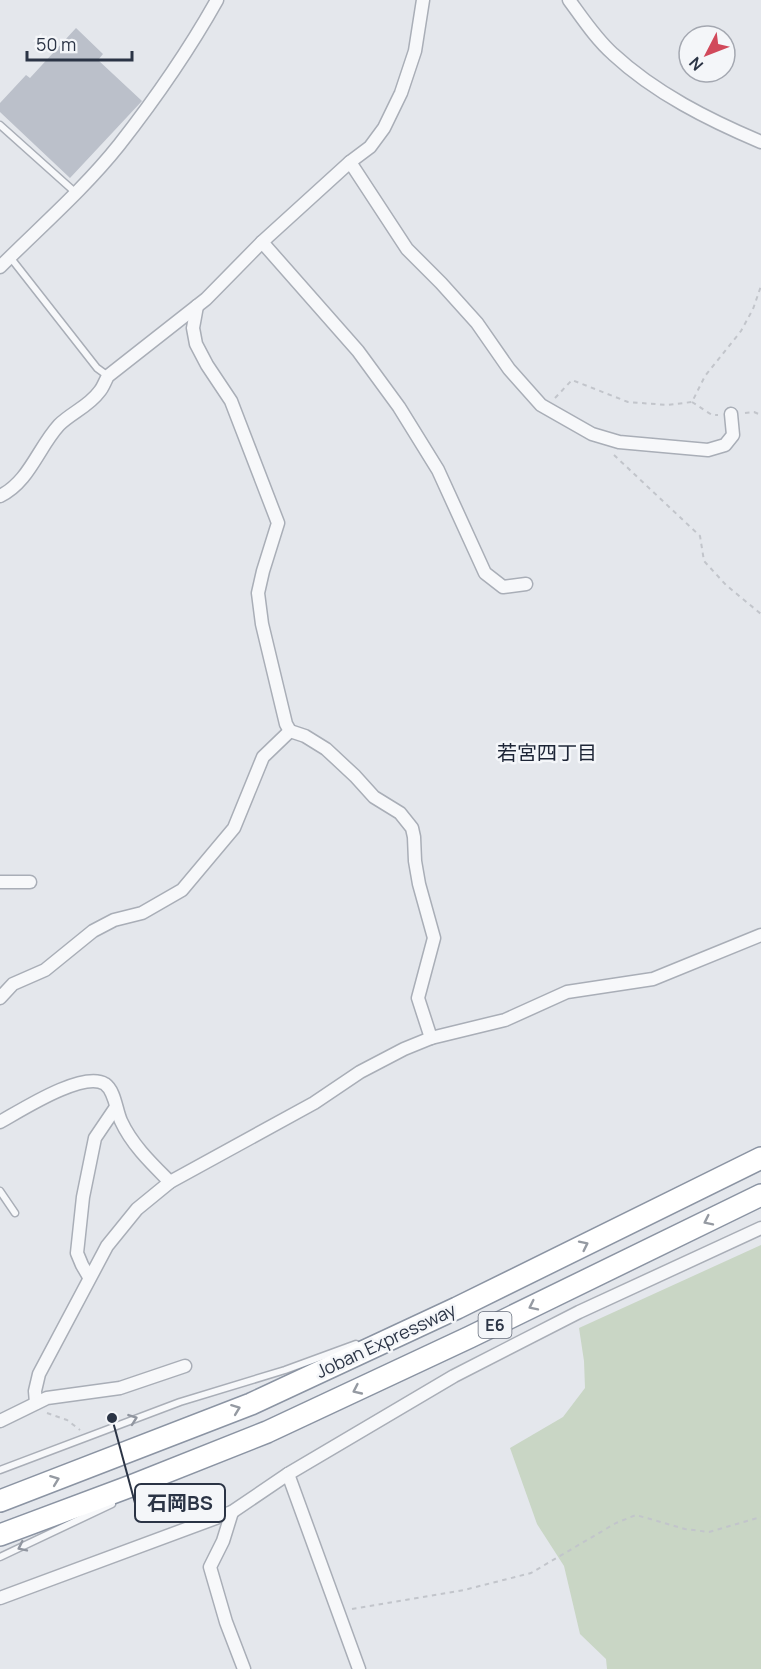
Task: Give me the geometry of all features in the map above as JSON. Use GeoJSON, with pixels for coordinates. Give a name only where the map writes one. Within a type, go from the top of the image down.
{"type":"FeatureCollection","features":[{"type":"Feature","properties":{"kind":"highway","name":"Joban Expressway"},"geometry":{"type":"LineString","coordinates":[[0,1501],[251,1404],[457,1308],[761,1158]]}},
{"type":"Feature","properties":{"kind":"highway","name":"Joban Expressway"},"geometry":{"type":"LineString","coordinates":[[0,1535],[267,1432],[470,1337],[761,1195]]}},
{"type":"Feature","properties":{"kind":"street"},"geometry":{"type":"LineString","coordinates":[[0,267],[75,193],[118,146],[201,28],[217,0]]}},
{"type":"Feature","properties":{"kind":"street"},"geometry":{"type":"LineString","coordinates":[[0,496],[21,481],[60,424],[99,393],[108,376],[206,299],[262,242],[350,162],[370,147],[384,128],[401,93],[415,51],[423,0]]}},
{"type":"Feature","properties":{"kind":"street"},"geometry":{"type":"LineString","coordinates":[[569,0],[601,42],[614,55],[668,96],[761,142]]}},
{"type":"Feature","properties":{"kind":"street"},"geometry":{"type":"LineString","coordinates":[[350,162],[407,249],[441,282],[477,323],[509,369],[541,405],[592,434],[619,442],[708,450],[725,445],[733,435],[731,414]]}},
{"type":"Feature","properties":{"kind":"street"},"geometry":{"type":"LineString","coordinates":[[262,242],[358,351],[399,407],[438,470],[485,573],[492,581],[503,587],[526,584]]}},
{"type":"Feature","properties":{"kind":"street"},"geometry":{"type":"LineString","coordinates":[[197,306],[193,328],[196,344],[231,401],[278,523],[258,593],[262,624],[286,724],[290,731],[305,736],[326,749],[374,797],[400,813],[412,828],[419,884],[434,938],[418,998],[431,1038]]}},
{"type":"Feature","properties":{"kind":"street"},"geometry":{"type":"LineString","coordinates":[[0,998],[13,984],[45,970],[93,931],[114,920],[142,913],[182,890],[234,828],[263,756],[290,731]]}},
{"type":"Feature","properties":{"kind":"street"},"geometry":{"type":"LineString","coordinates":[[0,882],[30,882]]}},
{"type":"Feature","properties":{"kind":"street"},"geometry":{"type":"LineString","coordinates":[[36,1403],[35,1391],[39,1374],[107,1246],[137,1209],[170,1182],[314,1103],[381,1060],[431,1038],[505,1020],[567,992],[653,979],[761,934]]}},
{"type":"Feature","properties":{"kind":"street"},"geometry":{"type":"LineString","coordinates":[[0,1122],[28,1105],[75,1083],[105,1084],[130,1136],[149,1161],[170,1182]]}},
{"type":"Feature","properties":{"kind":"street"},"geometry":{"type":"LineString","coordinates":[[89,1277],[77,1253],[83,1197],[95,1138],[116,1107]]}},
{"type":"Feature","properties":{"kind":"street"},"geometry":{"type":"LineString","coordinates":[[0,1598],[232,1512],[288,1474],[454,1376],[579,1312],[761,1228]]}},
{"type":"Feature","properties":{"kind":"street"},"geometry":{"type":"LineString","coordinates":[[0,1421],[47,1398],[120,1388],[185,1366]]}},
{"type":"Feature","properties":{"kind":"street"},"geometry":{"type":"LineString","coordinates":[[288,1474],[359,1669]]}},
{"type":"Feature","properties":{"kind":"street"},"geometry":{"type":"LineString","coordinates":[[232,1512],[223,1540],[210,1567],[226,1622],[244,1669]]}},
{"type":"Feature","properties":{"kind":"lane"},"geometry":{"type":"LineString","coordinates":[[0,125],[75,193]]}},
{"type":"Feature","properties":{"kind":"lane"},"geometry":{"type":"LineString","coordinates":[[10,257],[97,368],[108,376]]}},
{"type":"Feature","properties":{"kind":"lane"},"geometry":{"type":"LineString","coordinates":[[0,1191],[15,1213]]}},
{"type":"Feature","properties":{"kind":"lane"},"geometry":{"type":"LineString","coordinates":[[379,1336],[457,1308]]}},
{"type":"Feature","properties":{"kind":"lane"},"geometry":{"type":"LineString","coordinates":[[0,1470],[180,1402],[285,1370],[368,1340]]}},
{"type":"Feature","properties":{"kind":"lane"},"geometry":{"type":"LineString","coordinates":[[135,1493],[226,1448]]}},
{"type":"Feature","properties":{"kind":"lane"},"geometry":{"type":"LineString","coordinates":[[0,1557],[114,1503]]}},
{"type":"Feature","properties":{"kind":"path"},"geometry":{"type":"LineString","coordinates":[[548,393],[554,399],[572,380],[628,402],[667,405],[692,402],[705,376],[741,331],[753,309],[761,286]]}},
{"type":"Feature","properties":{"kind":"path"},"geometry":{"type":"LineString","coordinates":[[592,434],[700,536],[705,561],[726,585],[761,614]]}},
{"type":"Feature","properties":{"kind":"path"},"geometry":{"type":"LineString","coordinates":[[36,1403],[51,1416],[55,1415],[67,1420],[80,1429]]}},
{"type":"Feature","properties":{"kind":"path"},"geometry":{"type":"LineString","coordinates":[[339,1611],[464,1590],[531,1573],[616,1523],[636,1515],[685,1529],[709,1532],[761,1516]]}},
{"type":"Feature","properties":{"kind":"green space"},"geometry":{"type":"Polygon","coordinates":[[[761,1245],[761,1669],[607,1669],[606,1659],[580,1634],[564,1566],[537,1524],[510,1448],[563,1417],[585,1388],[579,1328],[761,1245]]]}},
{"type":"Feature","properties":{"kind":"building"},"geometry":{"type":"Polygon","coordinates":[[[76,28],[103,54],[98,60],[142,101],[70,178],[0,112],[0,103],[26,75],[30,78],[76,28]]]}},
{"type":"Feature","properties":{"kind":"place","name":"石岡BS"},"geometry":{"type":"Point","coordinates":[112,1418]}},
{"type":"Feature","properties":{"kind":"district","name":"若宮四丁目"},"geometry":{"type":"Point","coordinates":[547,753]}}]}
